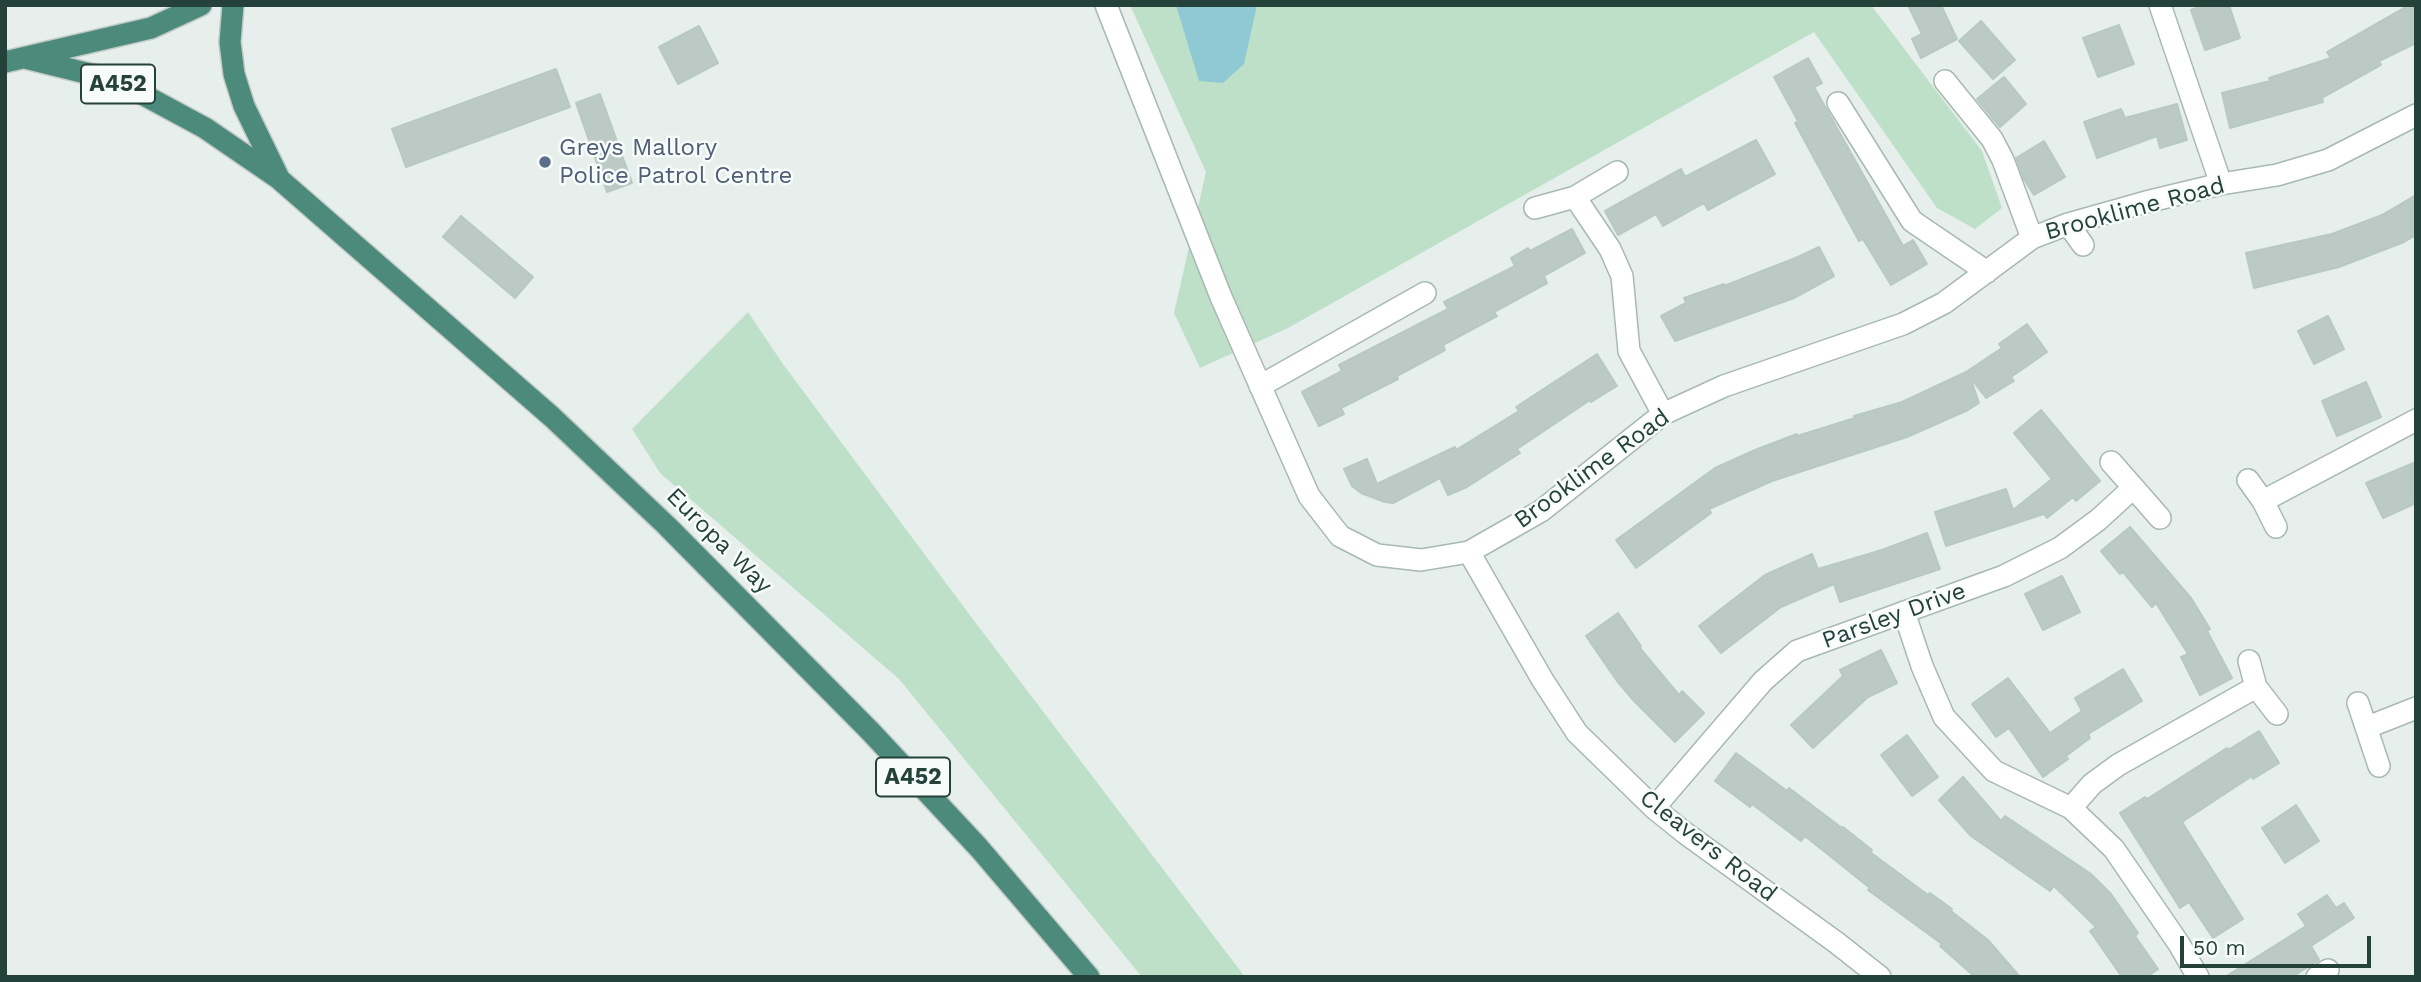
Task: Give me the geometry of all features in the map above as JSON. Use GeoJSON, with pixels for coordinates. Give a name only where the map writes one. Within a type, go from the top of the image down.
{"type":"FeatureCollection","features":[{"type":"Feature","properties":{"kind":"highway"},"geometry":{"type":"LineString","coordinates":[[15,60],[150,28],[201,5]]}},
{"type":"Feature","properties":{"kind":"highway","name":"Europa Way"},"geometry":{"type":"LineString","coordinates":[[233,5],[230,41],[234,74],[244,106],[278,178]]}},
{"type":"Feature","properties":{"kind":"highway","name":"Europa Way"},"geometry":{"type":"LineString","coordinates":[[15,60],[102,77],[142,93],[205,128],[278,178],[552,417],[667,526],[871,732],[979,848],[1089,977]]}},
{"type":"Feature","properties":{"kind":"street","name":"Brooklime Road"},"geometry":{"type":"LineString","coordinates":[[1106,5],[1222,297],[1309,496],[1340,536],[1377,555],[1421,561],[1469,552],[1541,511],[1663,414],[1724,386],[1903,324],[1944,303],[2032,238],[2068,224],[2146,202],[2221,184],[2277,175],[2328,160],[2416,115]]}},
{"type":"Feature","properties":{"kind":"street"},"geometry":{"type":"LineString","coordinates":[[2160,5],[2221,184]]}},
{"type":"Feature","properties":{"kind":"street"},"geometry":{"type":"LineString","coordinates":[[1945,81],[1993,139],[2032,238]]}},
{"type":"Feature","properties":{"kind":"street"},"geometry":{"type":"LineString","coordinates":[[1838,103],[1912,221],[1987,272]]}},
{"type":"Feature","properties":{"kind":"street"},"geometry":{"type":"LineString","coordinates":[[1535,208],[1575,197],[1617,172]]}},
{"type":"Feature","properties":{"kind":"street"},"geometry":{"type":"LineString","coordinates":[[1575,197],[1610,249],[1622,276],[1629,351],[1663,414]]}},
{"type":"Feature","properties":{"kind":"street"},"geometry":{"type":"LineString","coordinates":[[2068,224],[2083,245]]}},
{"type":"Feature","properties":{"kind":"street"},"geometry":{"type":"LineString","coordinates":[[1260,386],[1425,293]]}},
{"type":"Feature","properties":{"kind":"street"},"geometry":{"type":"LineString","coordinates":[[2263,501],[2416,420]]}},
{"type":"Feature","properties":{"kind":"street"},"geometry":{"type":"LineString","coordinates":[[2111,462],[2160,518]]}},
{"type":"Feature","properties":{"kind":"street"},"geometry":{"type":"LineString","coordinates":[[2248,480],[2263,501],[2276,527]]}},
{"type":"Feature","properties":{"kind":"street","name":"Parsley Drive"},"geometry":{"type":"LineString","coordinates":[[1654,808],[1763,681],[1797,651],[2004,576],[2060,548],[2098,520],[2133,488]]}},
{"type":"Feature","properties":{"kind":"street","name":"Cleavers Road"},"geometry":{"type":"LineString","coordinates":[[1469,552],[1542,679],[1577,733],[1654,808],[1685,834],[1816,927],[1880,977]]}},
{"type":"Feature","properties":{"kind":"street"},"geometry":{"type":"LineString","coordinates":[[1904,612],[1922,666],[1944,717],[1994,771],[2071,808],[2114,849],[2198,977]]}},
{"type":"Feature","properties":{"kind":"street"},"geometry":{"type":"LineString","coordinates":[[2249,661],[2256,687],[2277,714]]}},
{"type":"Feature","properties":{"kind":"street"},"geometry":{"type":"LineString","coordinates":[[2071,808],[2092,784],[2118,765],[2256,687]]}},
{"type":"Feature","properties":{"kind":"street"},"geometry":{"type":"LineString","coordinates":[[2358,704],[2379,766]]}},
{"type":"Feature","properties":{"kind":"street"},"geometry":{"type":"LineString","coordinates":[[2368,727],[2416,708]]}},
{"type":"Feature","properties":{"kind":"green space"},"geometry":{"type":"Polygon","coordinates":[[[1130,5],[1871,5],[1982,151],[2002,208],[1975,229],[1937,208],[1814,32],[1288,328],[1200,368],[1174,313],[1206,172],[1130,5]]]}},
{"type":"Feature","properties":{"kind":"green space"},"geometry":{"type":"Polygon","coordinates":[[[748,312],[783,364],[975,622],[1245,977],[1142,977],[899,679],[660,473],[632,429],[748,312]]]}},
{"type":"Feature","properties":{"kind":"water"},"geometry":{"type":"Polygon","coordinates":[[[1176,5],[1257,5],[1244,64],[1223,83],[1199,81],[1176,5]]]}},
{"type":"Feature","properties":{"kind":"building"},"geometry":{"type":"Polygon","coordinates":[[[1908,5],[1941,5],[1957,39],[1921,58],[1912,39],[1922,34],[1908,5]]]}},
{"type":"Feature","properties":{"kind":"building"},"geometry":{"type":"Polygon","coordinates":[[[2205,5],[2229,5],[2240,38],[2205,50],[2191,10],[2205,5]]]}},
{"type":"Feature","properties":{"kind":"building"},"geometry":{"type":"Polygon","coordinates":[[[2409,5],[2416,5],[2416,43],[2379,61],[2381,65],[2322,98],[2323,102],[2230,128],[2222,93],[2270,81],[2269,78],[2331,58],[2327,52],[2409,5]]]}},
{"type":"Feature","properties":{"kind":"building"},"geometry":{"type":"Polygon","coordinates":[[[1981,21],[2015,60],[1993,79],[1959,41],[1981,21]]]}},
{"type":"Feature","properties":{"kind":"building"},"geometry":{"type":"Polygon","coordinates":[[[2119,25],[2134,64],[2098,77],[2083,38],[2119,25]]]}},
{"type":"Feature","properties":{"kind":"building"},"geometry":{"type":"Polygon","coordinates":[[[699,26],[718,63],[678,84],[659,47],[699,26]]]}},
{"type":"Feature","properties":{"kind":"building"},"geometry":{"type":"Polygon","coordinates":[[[1808,58],[1822,83],[1814,87],[1903,246],[1913,240],[1927,264],[1891,285],[1863,239],[1859,241],[1795,123],[1798,121],[1774,77],[1808,58]]]}},
{"type":"Feature","properties":{"kind":"building"},"geometry":{"type":"Polygon","coordinates":[[[556,69],[570,107],[406,167],[392,129],[556,69]]]}},
{"type":"Feature","properties":{"kind":"building"},"geometry":{"type":"Polygon","coordinates":[[[2004,77],[2026,104],[2000,127],[1977,99],[2004,77]]]}},
{"type":"Feature","properties":{"kind":"building"},"geometry":{"type":"Polygon","coordinates":[[[600,94],[632,183],[607,192],[576,103],[600,94]]]}},
{"type":"Feature","properties":{"kind":"building"},"geometry":{"type":"Polygon","coordinates":[[[2177,104],[2187,140],[2160,148],[2157,136],[2097,158],[2084,122],[2121,109],[2125,118],[2177,104]]]}},
{"type":"Feature","properties":{"kind":"building"},"geometry":{"type":"Polygon","coordinates":[[[1756,140],[1775,174],[1708,210],[1704,203],[1663,226],[1656,214],[1618,235],[1605,211],[1681,169],[1685,177],[1756,140]]]}},
{"type":"Feature","properties":{"kind":"building"},"geometry":{"type":"Polygon","coordinates":[[[2044,141],[2065,177],[2034,195],[2016,158],[2044,141]]]}},
{"type":"Feature","properties":{"kind":"building"},"geometry":{"type":"Polygon","coordinates":[[[2416,195],[2416,235],[2404,242],[2339,267],[2254,288],[2246,253],[2332,234],[2382,215],[2416,195]]]}},
{"type":"Feature","properties":{"kind":"building"},"geometry":{"type":"Polygon","coordinates":[[[461,216],[533,277],[515,298],[443,237],[461,216]]]}},
{"type":"Feature","properties":{"kind":"building"},"geometry":{"type":"Polygon","coordinates":[[[1572,229],[1585,253],[1544,276],[1547,283],[1494,312],[1497,316],[1443,345],[1445,350],[1397,376],[1398,379],[1341,408],[1344,414],[1319,426],[1302,392],[1342,371],[1339,365],[1448,309],[1444,302],[1515,266],[1511,258],[1572,229]]]}},
{"type":"Feature","properties":{"kind":"building"},"geometry":{"type":"Polygon","coordinates":[[[1819,247],[1834,276],[1794,298],[1675,341],[1661,316],[1686,303],[1684,298],[1724,286],[1819,247]]]}},
{"type":"Feature","properties":{"kind":"building"},"geometry":{"type":"Polygon","coordinates":[[[2328,316],[2344,349],[2314,364],[2298,331],[2328,316]]]}},
{"type":"Feature","properties":{"kind":"building"},"geometry":{"type":"Polygon","coordinates":[[[2027,324],[2047,352],[2011,377],[2014,381],[1986,398],[1970,377],[1979,403],[1968,410],[1907,437],[1772,481],[1709,509],[1711,513],[1636,568],[1616,540],[1715,468],[1797,434],[1902,402],[1966,372],[2002,348],[1999,344],[2027,324]]]}},
{"type":"Feature","properties":{"kind":"building"},"geometry":{"type":"Polygon","coordinates":[[[1597,354],[1617,386],[1591,402],[1590,400],[1517,449],[1520,453],[1467,487],[1448,495],[1440,478],[1393,503],[1361,493],[1352,486],[1344,469],[1367,459],[1377,484],[1455,447],[1456,450],[1519,411],[1516,407],[1597,354]]]}},
{"type":"Feature","properties":{"kind":"building"},"geometry":{"type":"Polygon","coordinates":[[[2366,382],[2381,417],[2337,436],[2322,401],[2366,382]]]}},
{"type":"Feature","properties":{"kind":"building"},"geometry":{"type":"Polygon","coordinates":[[[2041,410],[2100,481],[2076,501],[2073,497],[2047,518],[2044,514],[1946,546],[1935,512],[2006,489],[2013,510],[2052,479],[2014,433],[2041,410]]]}},
{"type":"Feature","properties":{"kind":"building"},"geometry":{"type":"Polygon","coordinates":[[[2416,462],[2416,503],[2383,518],[2366,483],[2416,462]]]}},
{"type":"Feature","properties":{"kind":"building"},"geometry":{"type":"Polygon","coordinates":[[[2130,527],[2191,598],[2210,629],[2207,631],[2232,678],[2200,695],[2181,657],[2188,654],[2156,603],[2152,607],[2123,572],[2120,574],[2101,551],[2130,527]]]}},
{"type":"Feature","properties":{"kind":"building"},"geometry":{"type":"Polygon","coordinates":[[[1927,533],[1940,569],[1840,602],[1834,584],[1781,607],[1721,653],[1699,626],[1765,575],[1812,554],[1818,569],[1927,533]]]}},
{"type":"Feature","properties":{"kind":"building"},"geometry":{"type":"Polygon","coordinates":[[[2062,576],[2080,612],[2043,630],[2025,594],[2062,576]]]}},
{"type":"Feature","properties":{"kind":"building"},"geometry":{"type":"Polygon","coordinates":[[[1618,613],[1641,646],[1639,647],[1679,695],[1682,691],[1704,713],[1675,742],[1617,681],[1586,636],[1618,613]]]}},
{"type":"Feature","properties":{"kind":"building"},"geometry":{"type":"Polygon","coordinates":[[[1881,650],[1897,683],[1868,697],[1813,748],[1791,725],[1843,676],[1840,670],[1881,650]]]}},
{"type":"Feature","properties":{"kind":"building"},"geometry":{"type":"Polygon","coordinates":[[[2123,669],[2142,701],[2088,734],[2090,738],[2066,756],[2068,759],[2043,777],[2009,728],[1996,737],[1972,704],[2008,678],[2050,733],[2082,711],[2075,698],[2123,669]]]}},
{"type":"Feature","properties":{"kind":"building"},"geometry":{"type":"Polygon","coordinates":[[[2259,731],[2279,763],[2253,779],[2252,776],[2182,822],[2243,919],[2213,938],[2189,902],[2180,908],[2120,813],[2259,731]]]}},
{"type":"Feature","properties":{"kind":"building"},"geometry":{"type":"Polygon","coordinates":[[[1907,735],[1938,777],[1912,796],[1881,755],[1907,735]]]}},
{"type":"Feature","properties":{"kind":"building"},"geometry":{"type":"Polygon","coordinates":[[[1736,753],[1787,791],[1789,788],[1843,827],[1872,850],[1870,852],[1928,895],[1930,893],[1952,909],[1951,911],[1988,940],[2020,977],[1975,977],[1940,946],[1942,944],[1868,890],[1870,888],[1805,836],[1801,841],[1752,804],[1750,807],[1715,781],[1736,753]]]}},
{"type":"Feature","properties":{"kind":"building"},"geometry":{"type":"Polygon","coordinates":[[[1963,777],[2001,821],[2005,816],[2091,874],[2111,894],[2138,933],[2135,936],[2158,969],[2147,977],[2122,977],[2090,931],[2096,927],[2054,886],[2050,891],[1971,836],[1939,800],[1963,777]]]}},
{"type":"Feature","properties":{"kind":"building"},"geometry":{"type":"Polygon","coordinates":[[[2296,805],[2319,841],[2285,863],[2262,828],[2296,805]]]}},
{"type":"Feature","properties":{"kind":"building"},"geometry":{"type":"Polygon","coordinates":[[[2327,895],[2336,908],[2344,903],[2354,918],[2311,946],[2319,960],[2292,977],[2225,977],[2306,926],[2298,914],[2327,895]]]}},
{"type":"Feature","properties":{"kind":"place","name":"Greys Mallory Police Patrol Centre"},"geometry":{"type":"Point","coordinates":[545,162]}}]}
